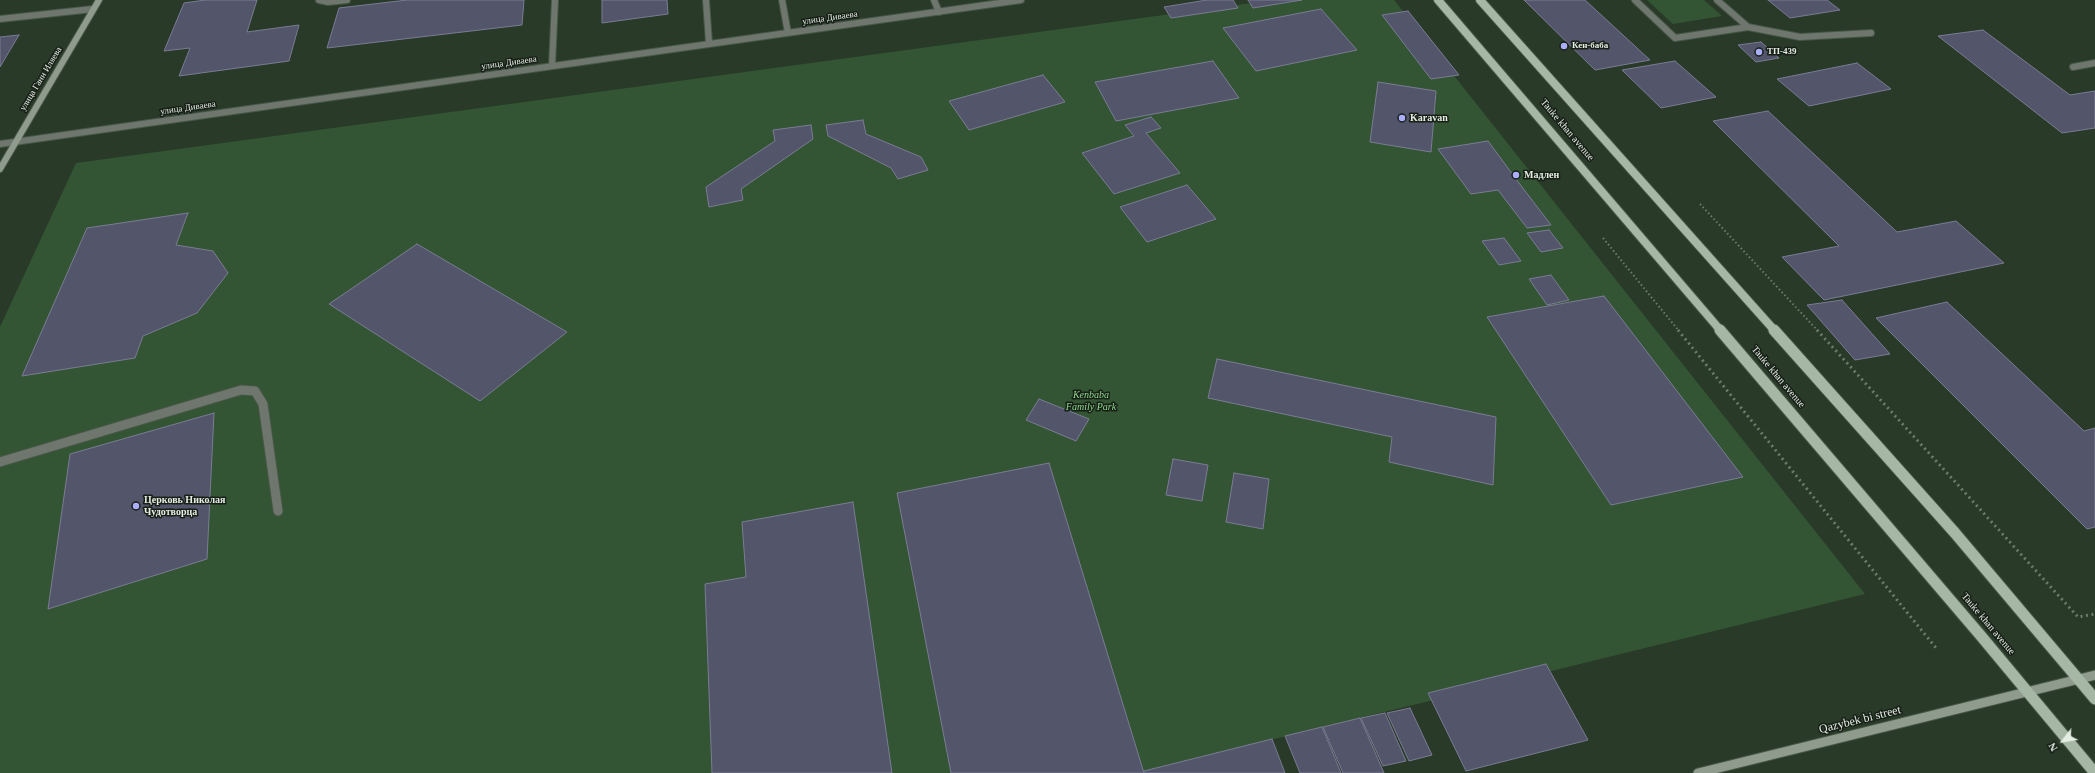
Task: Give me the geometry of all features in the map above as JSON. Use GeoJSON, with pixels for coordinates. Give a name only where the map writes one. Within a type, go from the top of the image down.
{"type":"FeatureCollection","features":[{"type":"Feature","properties":{"kind":"main road","name":"Tauke khan avenue"},"geometry":{"type":"LineString","coordinates":[[1438,0],[2027,691],[2095,773]]}},
{"type":"Feature","properties":{"kind":"main road","name":"Tauke khan avenue"},"geometry":{"type":"LineString","coordinates":[[1480,0],[1950,527],[2095,699]]}},
{"type":"Feature","properties":{"kind":"street","name":"улица Гани Иляева"},"geometry":{"type":"LineString","coordinates":[[0,169],[14,142],[99,0]]}},
{"type":"Feature","properties":{"kind":"street"},"geometry":{"type":"LineString","coordinates":[[319,0],[328,2],[346,0]]}},
{"type":"Feature","properties":{"kind":"street"},"geometry":{"type":"LineString","coordinates":[[552,66],[555,0]]}},
{"type":"Feature","properties":{"kind":"street"},"geometry":{"type":"LineString","coordinates":[[706,0],[709,43]]}},
{"type":"Feature","properties":{"kind":"street"},"geometry":{"type":"LineString","coordinates":[[782,0],[788,33]]}},
{"type":"Feature","properties":{"kind":"street"},"geometry":{"type":"LineString","coordinates":[[934,0],[939,12]]}},
{"type":"Feature","properties":{"kind":"street","name":"улица Диваева"},"geometry":{"type":"LineString","coordinates":[[0,144],[1021,0]]}},
{"type":"Feature","properties":{"kind":"street"},"geometry":{"type":"LineString","coordinates":[[1635,0],[1675,38],[1748,27],[1800,37],[1871,33]]}},
{"type":"Feature","properties":{"kind":"street"},"geometry":{"type":"LineString","coordinates":[[1717,0],[1748,27]]}},
{"type":"Feature","properties":{"kind":"street"},"geometry":{"type":"LineString","coordinates":[[0,19],[93,9]]}},
{"type":"Feature","properties":{"kind":"street"},"geometry":{"type":"LineString","coordinates":[[2073,67],[2095,63]]}},
{"type":"Feature","properties":{"kind":"street"},"geometry":{"type":"LineString","coordinates":[[0,462],[241,390],[255,391],[263,404],[278,511]]}},
{"type":"Feature","properties":{"kind":"street","name":"Qazybek bi street"},"geometry":{"type":"LineString","coordinates":[[1698,773],[2095,675]]}},
{"type":"Feature","properties":{"kind":"path"},"geometry":{"type":"LineString","coordinates":[[1697,200],[1762,269],[2078,618],[2095,614]]}},
{"type":"Feature","properties":{"kind":"path"},"geometry":{"type":"LineString","coordinates":[[1600,234],[1936,648]]}},
{"type":"Feature","properties":{"kind":"green space","name":"Kenbaba Family Park"},"geometry":{"type":"Polygon","coordinates":[[[1274,0],[1394,0],[1865,594],[1136,773],[0,773],[0,327],[76,163],[1274,0]]]}},
{"type":"Feature","properties":{"kind":"green space"},"geometry":{"type":"Polygon","coordinates":[[[1647,0],[1704,0],[1722,16],[1673,24],[1647,0]]]}},
{"type":"Feature","properties":{"kind":"building"},"geometry":{"type":"Polygon","coordinates":[[[205,0],[257,0],[247,32],[299,25],[289,61],[179,76],[190,48],[164,51],[184,3],[205,0]]]}},
{"type":"Feature","properties":{"kind":"building"},"geometry":{"type":"Polygon","coordinates":[[[407,0],[524,0],[522,25],[327,48],[339,8],[407,0]]]}},
{"type":"Feature","properties":{"kind":"building"},"geometry":{"type":"Polygon","coordinates":[[[602,0],[667,0],[668,14],[602,23],[602,0]]]}},
{"type":"Feature","properties":{"kind":"building"},"geometry":{"type":"Polygon","coordinates":[[[1207,0],[1233,0],[1238,8],[1171,18],[1164,7],[1207,0]]]}},
{"type":"Feature","properties":{"kind":"building"},"geometry":{"type":"Polygon","coordinates":[[[1248,0],[1302,0],[1253,8],[1248,0]]]}},
{"type":"Feature","properties":{"kind":"building"},"geometry":{"type":"Polygon","coordinates":[[[1524,0],[1585,0],[1650,60],[1595,70],[1524,0]]]}},
{"type":"Feature","properties":{"kind":"building"},"geometry":{"type":"Polygon","coordinates":[[[1768,0],[1827,0],[1840,10],[1790,18],[1768,0]]]}},
{"type":"Feature","properties":{"kind":"building"},"geometry":{"type":"Polygon","coordinates":[[[1321,9],[1357,50],[1256,71],[1223,28],[1321,9]]]}},
{"type":"Feature","properties":{"kind":"building"},"geometry":{"type":"Polygon","coordinates":[[[1408,11],[1459,75],[1431,79],[1382,15],[1408,11]]]}},
{"type":"Feature","properties":{"kind":"building"},"geometry":{"type":"Polygon","coordinates":[[[1983,30],[2070,95],[2095,91],[2095,128],[2062,133],[1938,36],[1983,30]]]}},
{"type":"Feature","properties":{"kind":"building"},"geometry":{"type":"Polygon","coordinates":[[[19,35],[0,67],[0,37],[19,35]]]}},
{"type":"Feature","properties":{"kind":"building","name":"ТП-439"},"geometry":{"type":"Polygon","coordinates":[[[1761,42],[1779,58],[1756,62],[1738,45],[1761,42]]]}},
{"type":"Feature","properties":{"kind":"building"},"geometry":{"type":"Polygon","coordinates":[[[1213,61],[1239,98],[1116,121],[1095,82],[1213,61]]]}},
{"type":"Feature","properties":{"kind":"building"},"geometry":{"type":"Polygon","coordinates":[[[1675,61],[1716,97],[1661,108],[1622,70],[1675,61]]]}},
{"type":"Feature","properties":{"kind":"building"},"geometry":{"type":"Polygon","coordinates":[[[1857,63],[1891,89],[1809,106],[1777,79],[1857,63]]]}},
{"type":"Feature","properties":{"kind":"building"},"geometry":{"type":"Polygon","coordinates":[[[1043,75],[1065,102],[969,130],[949,101],[1043,75]]]}},
{"type":"Feature","properties":{"kind":"building"},"geometry":{"type":"Polygon","coordinates":[[[1378,82],[1436,91],[1431,152],[1370,142],[1378,82]]]}},
{"type":"Feature","properties":{"kind":"building"},"geometry":{"type":"Polygon","coordinates":[[[1768,111],[1897,232],[1956,221],[2004,263],[1824,300],[1782,257],[1839,246],[1713,121],[1768,111]]]}},
{"type":"Feature","properties":{"kind":"building"},"geometry":{"type":"Polygon","coordinates":[[[1151,117],[1161,128],[1146,133],[1180,173],[1114,194],[1082,153],[1134,136],[1125,125],[1151,117]]]}},
{"type":"Feature","properties":{"kind":"building"},"geometry":{"type":"Polygon","coordinates":[[[863,120],[866,134],[921,157],[928,170],[898,179],[891,168],[828,136],[826,125],[863,120]]]}},
{"type":"Feature","properties":{"kind":"building"},"geometry":{"type":"Polygon","coordinates":[[[811,125],[813,139],[741,189],[743,200],[709,207],[706,187],[775,141],[773,130],[811,125]]]}},
{"type":"Feature","properties":{"kind":"building"},"geometry":{"type":"Polygon","coordinates":[[[1488,141],[1551,225],[1527,228],[1498,190],[1471,194],[1438,149],[1488,141]]]}},
{"type":"Feature","properties":{"kind":"building"},"geometry":{"type":"Polygon","coordinates":[[[1187,185],[1216,219],[1147,242],[1120,207],[1187,185]]]}},
{"type":"Feature","properties":{"kind":"building"},"geometry":{"type":"Polygon","coordinates":[[[188,213],[176,245],[213,251],[228,273],[197,313],[143,336],[135,358],[22,376],[87,228],[188,213]]]}},
{"type":"Feature","properties":{"kind":"building"},"geometry":{"type":"Polygon","coordinates":[[[1549,230],[1563,248],[1541,252],[1527,233],[1549,230]]]}},
{"type":"Feature","properties":{"kind":"building"},"geometry":{"type":"Polygon","coordinates":[[[1504,238],[1521,261],[1499,265],[1482,241],[1504,238]]]}},
{"type":"Feature","properties":{"kind":"building"},"geometry":{"type":"Polygon","coordinates":[[[417,244],[567,332],[480,401],[329,304],[417,244]]]}},
{"type":"Feature","properties":{"kind":"building"},"geometry":{"type":"Polygon","coordinates":[[[1551,275],[1569,300],[1547,305],[1529,279],[1551,275]]]}},
{"type":"Feature","properties":{"kind":"building"},"geometry":{"type":"Polygon","coordinates":[[[1604,296],[1743,477],[1611,505],[1487,317],[1604,296]]]}},
{"type":"Feature","properties":{"kind":"building"},"geometry":{"type":"Polygon","coordinates":[[[1842,300],[1890,354],[1855,360],[1807,305],[1842,300]]]}},
{"type":"Feature","properties":{"kind":"building"},"geometry":{"type":"Polygon","coordinates":[[[1947,302],[2084,431],[2095,428],[2095,527],[2087,529],[1876,318],[1947,302]]]}},
{"type":"Feature","properties":{"kind":"building"},"geometry":{"type":"Polygon","coordinates":[[[1217,359],[1496,417],[1493,485],[1389,462],[1392,437],[1208,398],[1217,359]]]}},
{"type":"Feature","properties":{"kind":"building"},"geometry":{"type":"Polygon","coordinates":[[[1039,399],[1089,419],[1076,441],[1026,420],[1039,399]]]}},
{"type":"Feature","properties":{"kind":"building","name":"Церковь Николая Чудотворца"},"geometry":{"type":"Polygon","coordinates":[[[214,413],[207,559],[48,609],[70,454],[214,413]]]}},
{"type":"Feature","properties":{"kind":"building"},"geometry":{"type":"Polygon","coordinates":[[[1173,459],[1208,465],[1202,501],[1166,495],[1173,459]]]}},
{"type":"Feature","properties":{"kind":"building"},"geometry":{"type":"Polygon","coordinates":[[[1049,463],[1144,773],[951,773],[897,493],[1049,463]]]}},
{"type":"Feature","properties":{"kind":"building"},"geometry":{"type":"Polygon","coordinates":[[[1234,473],[1269,479],[1263,529],[1226,522],[1234,473]]]}},
{"type":"Feature","properties":{"kind":"building"},"geometry":{"type":"Polygon","coordinates":[[[853,502],[892,773],[712,773],[705,584],[746,577],[742,522],[853,502]]]}},
{"type":"Feature","properties":{"kind":"building"},"geometry":{"type":"Polygon","coordinates":[[[1546,664],[1588,740],[1466,771],[1428,693],[1546,664]]]}},
{"type":"Feature","properties":{"kind":"building"},"geometry":{"type":"Polygon","coordinates":[[[1410,708],[1432,755],[1409,761],[1387,713],[1410,708]]]}},
{"type":"Feature","properties":{"kind":"building"},"geometry":{"type":"Polygon","coordinates":[[[1385,713],[1406,761],[1383,766],[1361,718],[1385,713]]]}},
{"type":"Feature","properties":{"kind":"building"},"geometry":{"type":"Polygon","coordinates":[[[1360,718],[1384,773],[1343,773],[1323,727],[1360,718]]]}},
{"type":"Feature","properties":{"kind":"building"},"geometry":{"type":"Polygon","coordinates":[[[1322,727],[1341,773],[1300,773],[1285,736],[1322,727]]]}},
{"type":"Feature","properties":{"kind":"building"},"geometry":{"type":"Polygon","coordinates":[[[1272,739],[1285,773],[1145,773],[1144,771],[1272,739]]]}},
{"type":"Feature","properties":{"kind":"place","name":"Кен-баба"},"geometry":{"type":"Point","coordinates":[1564,46]}},
{"type":"Feature","properties":{"kind":"place","name":"ТП-439"},"geometry":{"type":"Point","coordinates":[1759,52]}},
{"type":"Feature","properties":{"kind":"place","name":"Karavan"},"geometry":{"type":"Point","coordinates":[1402,118]}},
{"type":"Feature","properties":{"kind":"place","name":"Мадлен"},"geometry":{"type":"Point","coordinates":[1516,175]}},
{"type":"Feature","properties":{"kind":"place","name":"Церковь Николая Чудотворца"},"geometry":{"type":"Point","coordinates":[136,506]}}]}
